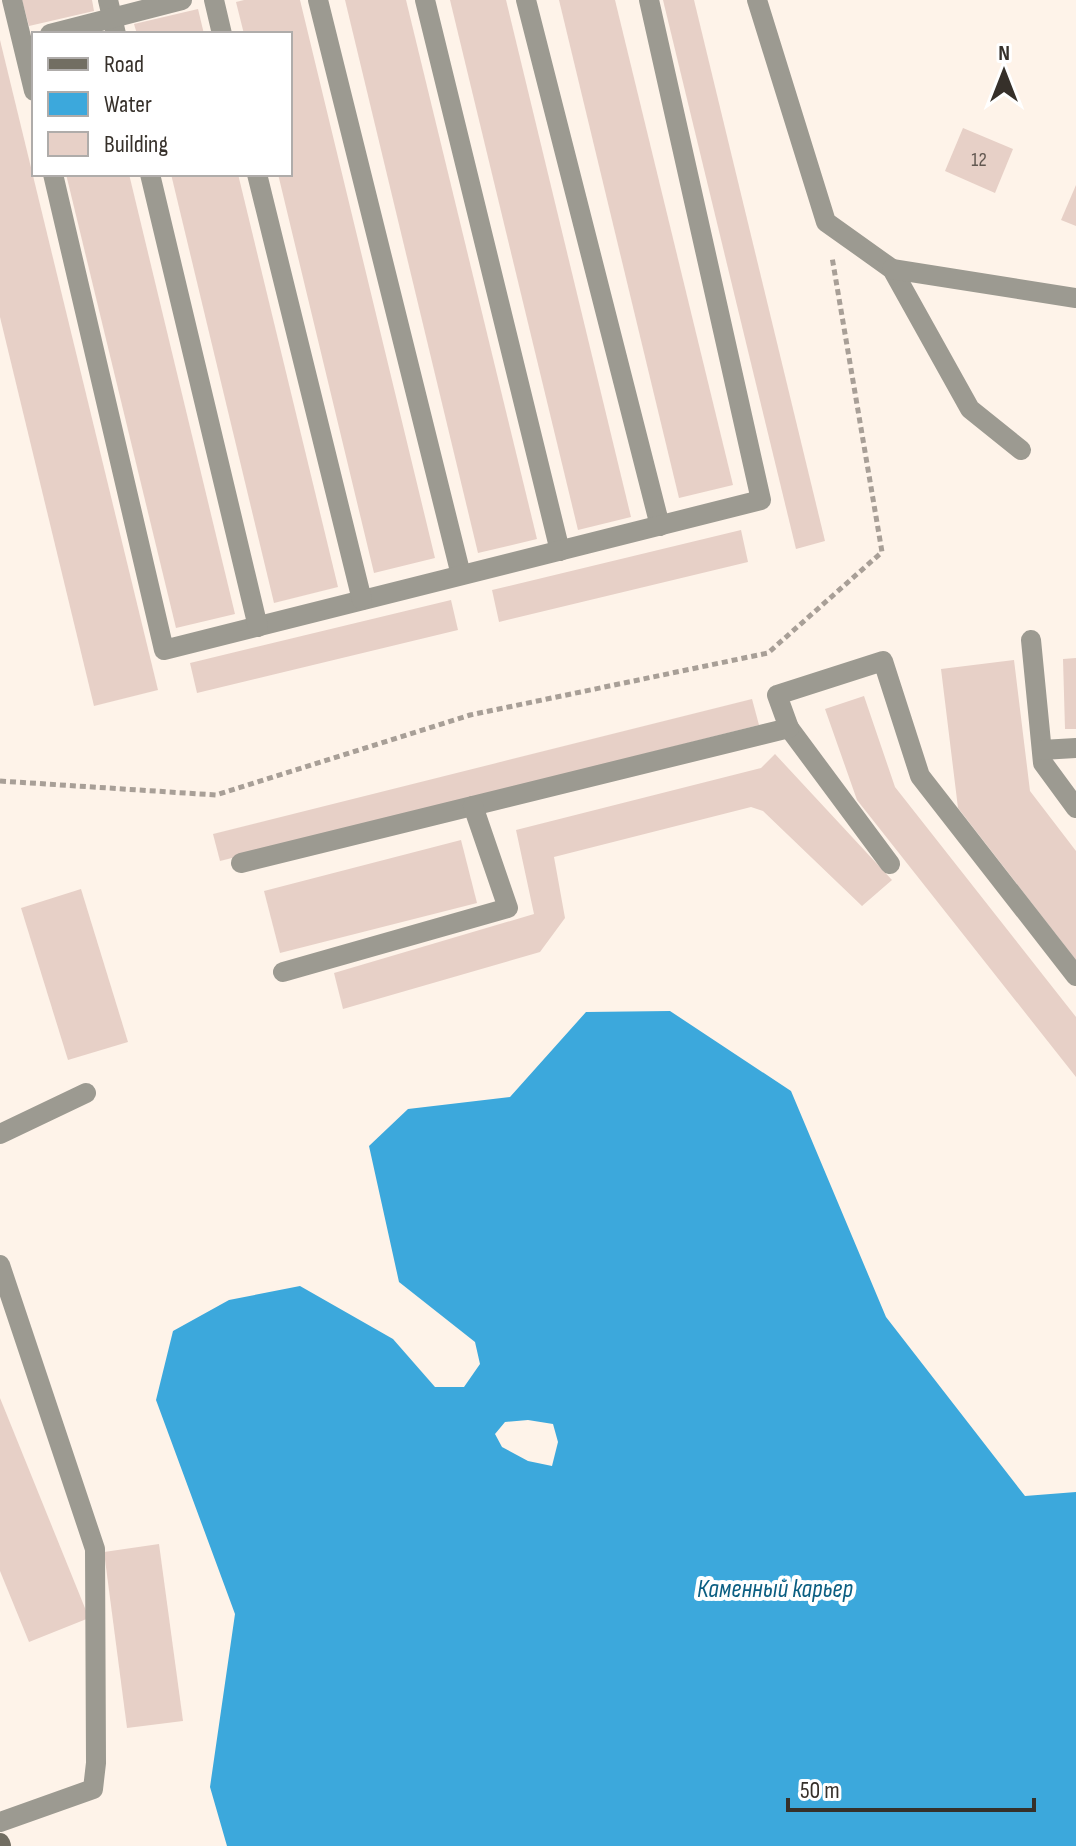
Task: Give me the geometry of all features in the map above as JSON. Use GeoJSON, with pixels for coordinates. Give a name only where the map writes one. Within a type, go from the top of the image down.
{"type":"FeatureCollection","features":[{"type":"Feature","properties":{"kind":"lane"},"geometry":{"type":"LineString","coordinates":[[12,0],[28,40],[32,74]]}},
{"type":"Feature","properties":{"kind":"lane"},"geometry":{"type":"LineString","coordinates":[[57,32],[182,0]]}},
{"type":"Feature","properties":{"kind":"lane"},"geometry":{"type":"LineString","coordinates":[[214,0],[222,32]]}},
{"type":"Feature","properties":{"kind":"lane"},"geometry":{"type":"LineString","coordinates":[[318,0],[461,575]]}},
{"type":"Feature","properties":{"kind":"lane"},"geometry":{"type":"LineString","coordinates":[[425,0],[560,551]]}},
{"type":"Feature","properties":{"kind":"lane"},"geometry":{"type":"LineString","coordinates":[[526,0],[660,526]]}},
{"type":"Feature","properties":{"kind":"lane"},"geometry":{"type":"LineString","coordinates":[[53,176],[164,650],[761,500],[649,0]]}},
{"type":"Feature","properties":{"kind":"lane"},"geometry":{"type":"LineString","coordinates":[[757,0],[826,222],[892,269],[970,409],[1021,450]]}},
{"type":"Feature","properties":{"kind":"lane"},"geometry":{"type":"LineString","coordinates":[[150,176],[258,627]]}},
{"type":"Feature","properties":{"kind":"lane"},"geometry":{"type":"LineString","coordinates":[[257,176],[362,600]]}},
{"type":"Feature","properties":{"kind":"lane"},"geometry":{"type":"LineString","coordinates":[[892,269],[1076,298]]}},
{"type":"Feature","properties":{"kind":"lane"},"geometry":{"type":"LineString","coordinates":[[1031,640],[1043,763],[1076,808]]}},
{"type":"Feature","properties":{"kind":"lane"},"geometry":{"type":"LineString","coordinates":[[890,864],[789,728],[777,695],[883,661],[920,776],[1076,976]]}},
{"type":"Feature","properties":{"kind":"lane"},"geometry":{"type":"LineString","coordinates":[[241,863],[789,728]]}},
{"type":"Feature","properties":{"kind":"lane"},"geometry":{"type":"LineString","coordinates":[[1042,750],[1076,748]]}},
{"type":"Feature","properties":{"kind":"lane"},"geometry":{"type":"LineString","coordinates":[[283,972],[508,908],[473,806]]}},
{"type":"Feature","properties":{"kind":"lane"},"geometry":{"type":"LineString","coordinates":[[0,1134],[86,1093]]}},
{"type":"Feature","properties":{"kind":"lane"},"geometry":{"type":"LineString","coordinates":[[0,1265],[95,1549],[96,1763],[93,1789],[0,1822]]}},
{"type":"Feature","properties":{"kind":"path"},"geometry":{"type":"LineString","coordinates":[[0,781],[216,795],[470,715],[768,653],[882,552],[826,222]]}},
{"type":"Feature","properties":{"kind":"water","name":"Каменный карьер"},"geometry":{"type":"Polygon","coordinates":[[[670,1011],[791,1091],[886,1317],[1025,1496],[1076,1492],[1076,1846],[227,1846],[210,1787],[235,1614],[156,1400],[173,1331],[229,1300],[300,1286],[393,1339],[435,1387],[464,1387],[480,1364],[475,1342],[399,1282],[369,1146],[408,1109],[510,1097],[586,1012],[670,1011]],[[528,1420],[505,1422],[495,1434],[502,1447],[528,1461],[552,1466],[558,1442],[553,1424],[528,1420]]]}},
{"type":"Feature","properties":{"kind":"building"},"geometry":{"type":"Polygon","coordinates":[[[22,0],[92,0],[94,11],[29,26],[22,0]]]}},
{"type":"Feature","properties":{"kind":"building"},"geometry":{"type":"Polygon","coordinates":[[[300,0],[435,558],[374,573],[278,176],[292,176],[292,32],[244,32],[236,2],[300,0]]]}},
{"type":"Feature","properties":{"kind":"building"},"geometry":{"type":"Polygon","coordinates":[[[345,0],[406,0],[537,539],[478,553],[345,0]]]}},
{"type":"Feature","properties":{"kind":"building"},"geometry":{"type":"Polygon","coordinates":[[[450,0],[506,0],[631,517],[578,530],[450,0]]]}},
{"type":"Feature","properties":{"kind":"building"},"geometry":{"type":"Polygon","coordinates":[[[559,0],[615,0],[733,485],[679,498],[559,0]]]}},
{"type":"Feature","properties":{"kind":"building"},"geometry":{"type":"Polygon","coordinates":[[[663,0],[694,0],[825,541],[796,549],[663,0]]]}},
{"type":"Feature","properties":{"kind":"building"},"geometry":{"type":"Polygon","coordinates":[[[198,9],[204,32],[136,32],[134,24],[198,9]]]}},
{"type":"Feature","properties":{"kind":"building"},"geometry":{"type":"Polygon","coordinates":[[[0,40],[158,690],[94,706],[0,317],[0,40]]]}},
{"type":"Feature","properties":{"kind":"building"},"geometry":{"type":"Polygon","coordinates":[[[963,128],[1013,149],[995,193],[945,171],[963,128]]]}},
{"type":"Feature","properties":{"kind":"building"},"geometry":{"type":"Polygon","coordinates":[[[66,176],[129,176],[235,614],[176,628],[66,176]]]}},
{"type":"Feature","properties":{"kind":"building"},"geometry":{"type":"Polygon","coordinates":[[[171,176],[238,176],[338,587],[274,603],[171,176]]]}},
{"type":"Feature","properties":{"kind":"building"},"geometry":{"type":"Polygon","coordinates":[[[1076,185],[1076,226],[1061,220],[1076,185]]]}},
{"type":"Feature","properties":{"kind":"building"},"geometry":{"type":"Polygon","coordinates":[[[741,530],[748,562],[499,622],[492,590],[741,530]]]}},
{"type":"Feature","properties":{"kind":"building"},"geometry":{"type":"Polygon","coordinates":[[[451,600],[458,630],[197,693],[190,663],[451,600]]]}},
{"type":"Feature","properties":{"kind":"building"},"geometry":{"type":"Polygon","coordinates":[[[1076,658],[1076,729],[1065,729],[1063,659],[1076,658]]]}},
{"type":"Feature","properties":{"kind":"building"},"geometry":{"type":"Polygon","coordinates":[[[1014,660],[1030,791],[1076,851],[1076,960],[958,808],[941,669],[1014,660]]]}},
{"type":"Feature","properties":{"kind":"building"},"geometry":{"type":"Polygon","coordinates":[[[864,696],[895,787],[1076,1017],[1076,1077],[857,800],[825,709],[864,696]]]}},
{"type":"Feature","properties":{"kind":"building"},"geometry":{"type":"Polygon","coordinates":[[[752,699],[759,725],[220,861],[213,834],[752,699]]]}},
{"type":"Feature","properties":{"kind":"building"},"geometry":{"type":"Polygon","coordinates":[[[775,754],[892,880],[862,906],[763,811],[751,807],[554,857],[565,918],[540,952],[343,1009],[334,973],[534,914],[516,830],[761,768],[775,754]]]}},
{"type":"Feature","properties":{"kind":"building"},"geometry":{"type":"Polygon","coordinates":[[[461,840],[477,903],[280,953],[264,891],[461,840]]]}},
{"type":"Feature","properties":{"kind":"building"},"geometry":{"type":"Polygon","coordinates":[[[81,889],[128,1042],[68,1060],[21,908],[81,889]]]}},
{"type":"Feature","properties":{"kind":"building"},"geometry":{"type":"Polygon","coordinates":[[[0,1398],[89,1618],[29,1642],[0,1571],[0,1398]]]}},
{"type":"Feature","properties":{"kind":"building"},"geometry":{"type":"Polygon","coordinates":[[[159,1544],[183,1721],[127,1728],[104,1552],[159,1544]]]}}]}
